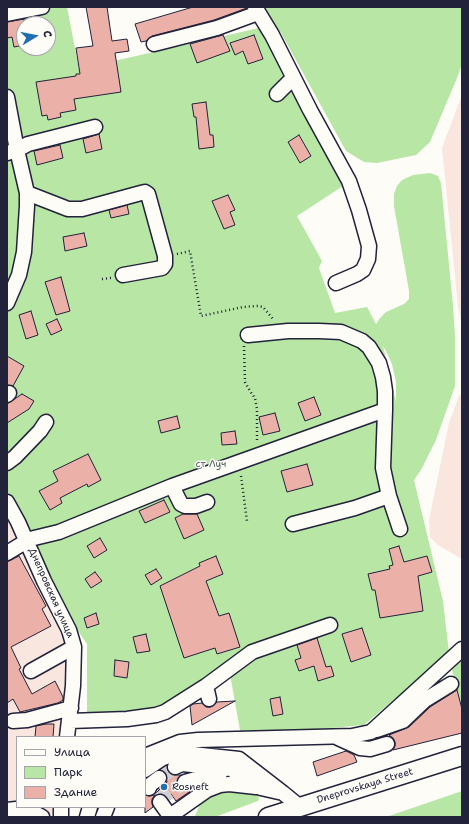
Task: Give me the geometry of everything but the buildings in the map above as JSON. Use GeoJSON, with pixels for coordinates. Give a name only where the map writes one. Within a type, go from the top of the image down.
{"type":"FeatureCollection","features":[{"type":"Feature","properties":{"kind":"main road","name":"Dneprovskaya Street"},"geometry":{"type":"LineString","coordinates":[[296,812],[462,756]]}},
{"type":"Feature","properties":{"kind":"main road","name":"Dneprovskaya Street"},"geometry":{"type":"LineString","coordinates":[[268,817],[296,812],[462,765]]}},
{"type":"Feature","properties":{"kind":"lane"},"geometry":{"type":"LineString","coordinates":[[7,14],[42,7]]}},
{"type":"Feature","properties":{"kind":"lane"},"geometry":{"type":"LineString","coordinates":[[154,44],[217,28],[257,10],[272,35],[310,110],[349,181],[369,246],[368,259],[363,270],[336,283]]}},
{"type":"Feature","properties":{"kind":"lane"},"geometry":{"type":"LineString","coordinates":[[277,94],[294,78]]}},
{"type":"Feature","properties":{"kind":"lane"},"geometry":{"type":"LineString","coordinates":[[7,97],[12,152],[27,193],[24,252],[19,275],[11,287],[7,303]]}},
{"type":"Feature","properties":{"kind":"lane"},"geometry":{"type":"LineString","coordinates":[[12,152],[28,144],[95,127]]}},
{"type":"Feature","properties":{"kind":"lane"},"geometry":{"type":"LineString","coordinates":[[27,193],[68,209],[82,209],[145,192],[148,194],[165,256],[165,264],[162,268],[123,275]]}},
{"type":"Feature","properties":{"kind":"lane"},"geometry":{"type":"LineString","coordinates":[[248,335],[284,332],[341,332],[362,341],[369,347],[379,363],[383,377],[385,391],[384,468],[389,496],[400,529]]}},
{"type":"Feature","properties":{"kind":"lane"},"geometry":{"type":"LineString","coordinates":[[7,553],[27,540],[59,532],[172,486],[385,410]]}},
{"type":"Feature","properties":{"kind":"lane"},"geometry":{"type":"LineString","coordinates":[[7,463],[36,436],[46,422]]}},
{"type":"Feature","properties":{"kind":"lane"},"geometry":{"type":"LineString","coordinates":[[172,486],[181,504],[185,506],[196,506],[207,502]]}},
{"type":"Feature","properties":{"kind":"lane"},"geometry":{"type":"LineString","coordinates":[[292,524],[355,508],[389,496]]}},
{"type":"Feature","properties":{"kind":"lane","name":"Днепровская улица"},"geometry":{"type":"LineString","coordinates":[[7,502],[27,540],[44,581],[69,630],[74,647],[74,672],[67,736]]}},
{"type":"Feature","properties":{"kind":"lane"},"geometry":{"type":"LineString","coordinates":[[13,721],[70,714],[127,719],[156,715],[165,712],[206,686],[252,652],[330,625]]}},
{"type":"Feature","properties":{"kind":"lane"},"geometry":{"type":"LineString","coordinates":[[31,671],[74,647]]}},
{"type":"Feature","properties":{"kind":"lane"},"geometry":{"type":"LineString","coordinates":[[371,732],[462,649]]}},
{"type":"Feature","properties":{"kind":"lane"},"geometry":{"type":"LineString","coordinates":[[146,756],[180,742],[202,736],[334,737],[352,736],[371,732],[403,721],[425,700],[451,684]]}},
{"type":"Feature","properties":{"kind":"lane"},"geometry":{"type":"LineString","coordinates":[[206,686],[209,699]]}},
{"type":"Feature","properties":{"kind":"lane"},"geometry":{"type":"LineString","coordinates":[[334,737],[360,748],[370,748],[387,744]]}},
{"type":"Feature","properties":{"kind":"lane"},"geometry":{"type":"LineString","coordinates":[[146,769],[163,758],[183,753],[239,759],[283,792],[296,812]]}},
{"type":"Feature","properties":{"kind":"lane"},"geometry":{"type":"LineString","coordinates":[[175,767],[182,764],[231,769],[261,788]]}},
{"type":"Feature","properties":{"kind":"lane"},"geometry":{"type":"LineString","coordinates":[[185,782],[231,769]]}},
{"type":"Feature","properties":{"kind":"lane"},"geometry":{"type":"LineString","coordinates":[[149,788],[150,785],[159,778]]}},
{"type":"Feature","properties":{"kind":"lane"},"geometry":{"type":"LineString","coordinates":[[160,802],[169,816],[208,790],[229,784],[283,792]]}},
{"type":"Feature","properties":{"kind":"lane"},"geometry":{"type":"LineString","coordinates":[[7,810],[16,809],[31,811],[42,817]]}},
{"type":"Feature","properties":{"kind":"path"},"geometry":{"type":"LineString","coordinates":[[190,251],[201,316],[243,307],[258,306],[263,307],[284,332]]}},
{"type":"Feature","properties":{"kind":"path"},"geometry":{"type":"LineString","coordinates":[[248,335],[244,342],[245,382],[255,398],[257,409],[258,455]]}},
{"type":"Feature","properties":{"kind":"path"},"geometry":{"type":"LineString","coordinates":[[240,462],[247,521]]}},
{"type":"Feature","properties":{"kind":"shaded area"},"geometry":{"type":"Polygon","coordinates":[[[462,95],[462,325],[458,306],[442,148],[462,95]]]}},
{"type":"Feature","properties":{"kind":"shaded area"},"geometry":{"type":"Polygon","coordinates":[[[462,393],[462,559],[438,545],[430,537],[429,520],[449,423],[459,396],[462,393]]]}},
{"type":"Feature","properties":{"kind":"shaded area"},"geometry":{"type":"Polygon","coordinates":[[[7,511],[70,647],[73,736],[16,736],[16,808],[65,808],[64,817],[7,817],[7,511]]]}},
{"type":"Feature","properties":{"kind":"green space","name":"ст Луч"},"geometry":{"type":"Polygon","coordinates":[[[7,7],[67,7],[79,69],[259,28],[343,186],[297,216],[322,261],[319,268],[335,313],[367,307],[376,324],[386,312],[404,304],[409,299],[409,291],[394,206],[394,194],[397,186],[402,180],[413,175],[430,173],[438,176],[441,183],[453,306],[455,336],[455,386],[436,440],[421,470],[414,480],[443,601],[449,653],[364,725],[241,736],[230,674],[167,714],[87,724],[87,644],[72,622],[7,500],[7,7]],[[383,346],[396,402],[396,382],[392,364],[383,346]]]}},
{"type":"Feature","properties":{"kind":"green space"},"geometry":{"type":"Polygon","coordinates":[[[263,7],[462,7],[462,64],[430,142],[416,155],[377,163],[364,162],[346,151],[281,33],[263,7]]]}},
{"type":"Feature","properties":{"kind":"green space"},"geometry":{"type":"Polygon","coordinates":[[[462,660],[462,709],[452,670],[462,660]]]}},
{"type":"Feature","properties":{"kind":"green space"},"geometry":{"type":"Polygon","coordinates":[[[234,790],[257,795],[259,798],[258,801],[215,817],[193,817],[195,816],[201,802],[210,796],[223,791],[234,790]]]}},
{"type":"Feature","properties":{"kind":"green space"},"geometry":{"type":"Polygon","coordinates":[[[462,791],[462,817],[386,817],[462,791]]]}},
{"type":"Feature","properties":{"kind":"tunnel"},"geometry":{"type":"LineString","coordinates":[[159,778],[175,767]]}},
{"type":"Feature","properties":{"kind":"tunnel"},"geometry":{"type":"LineString","coordinates":[[158,800],[185,782]]}},
{"type":"Feature","properties":{"kind":"place","name":"Rosneft"},"geometry":{"type":"Point","coordinates":[164,787]}}]}
